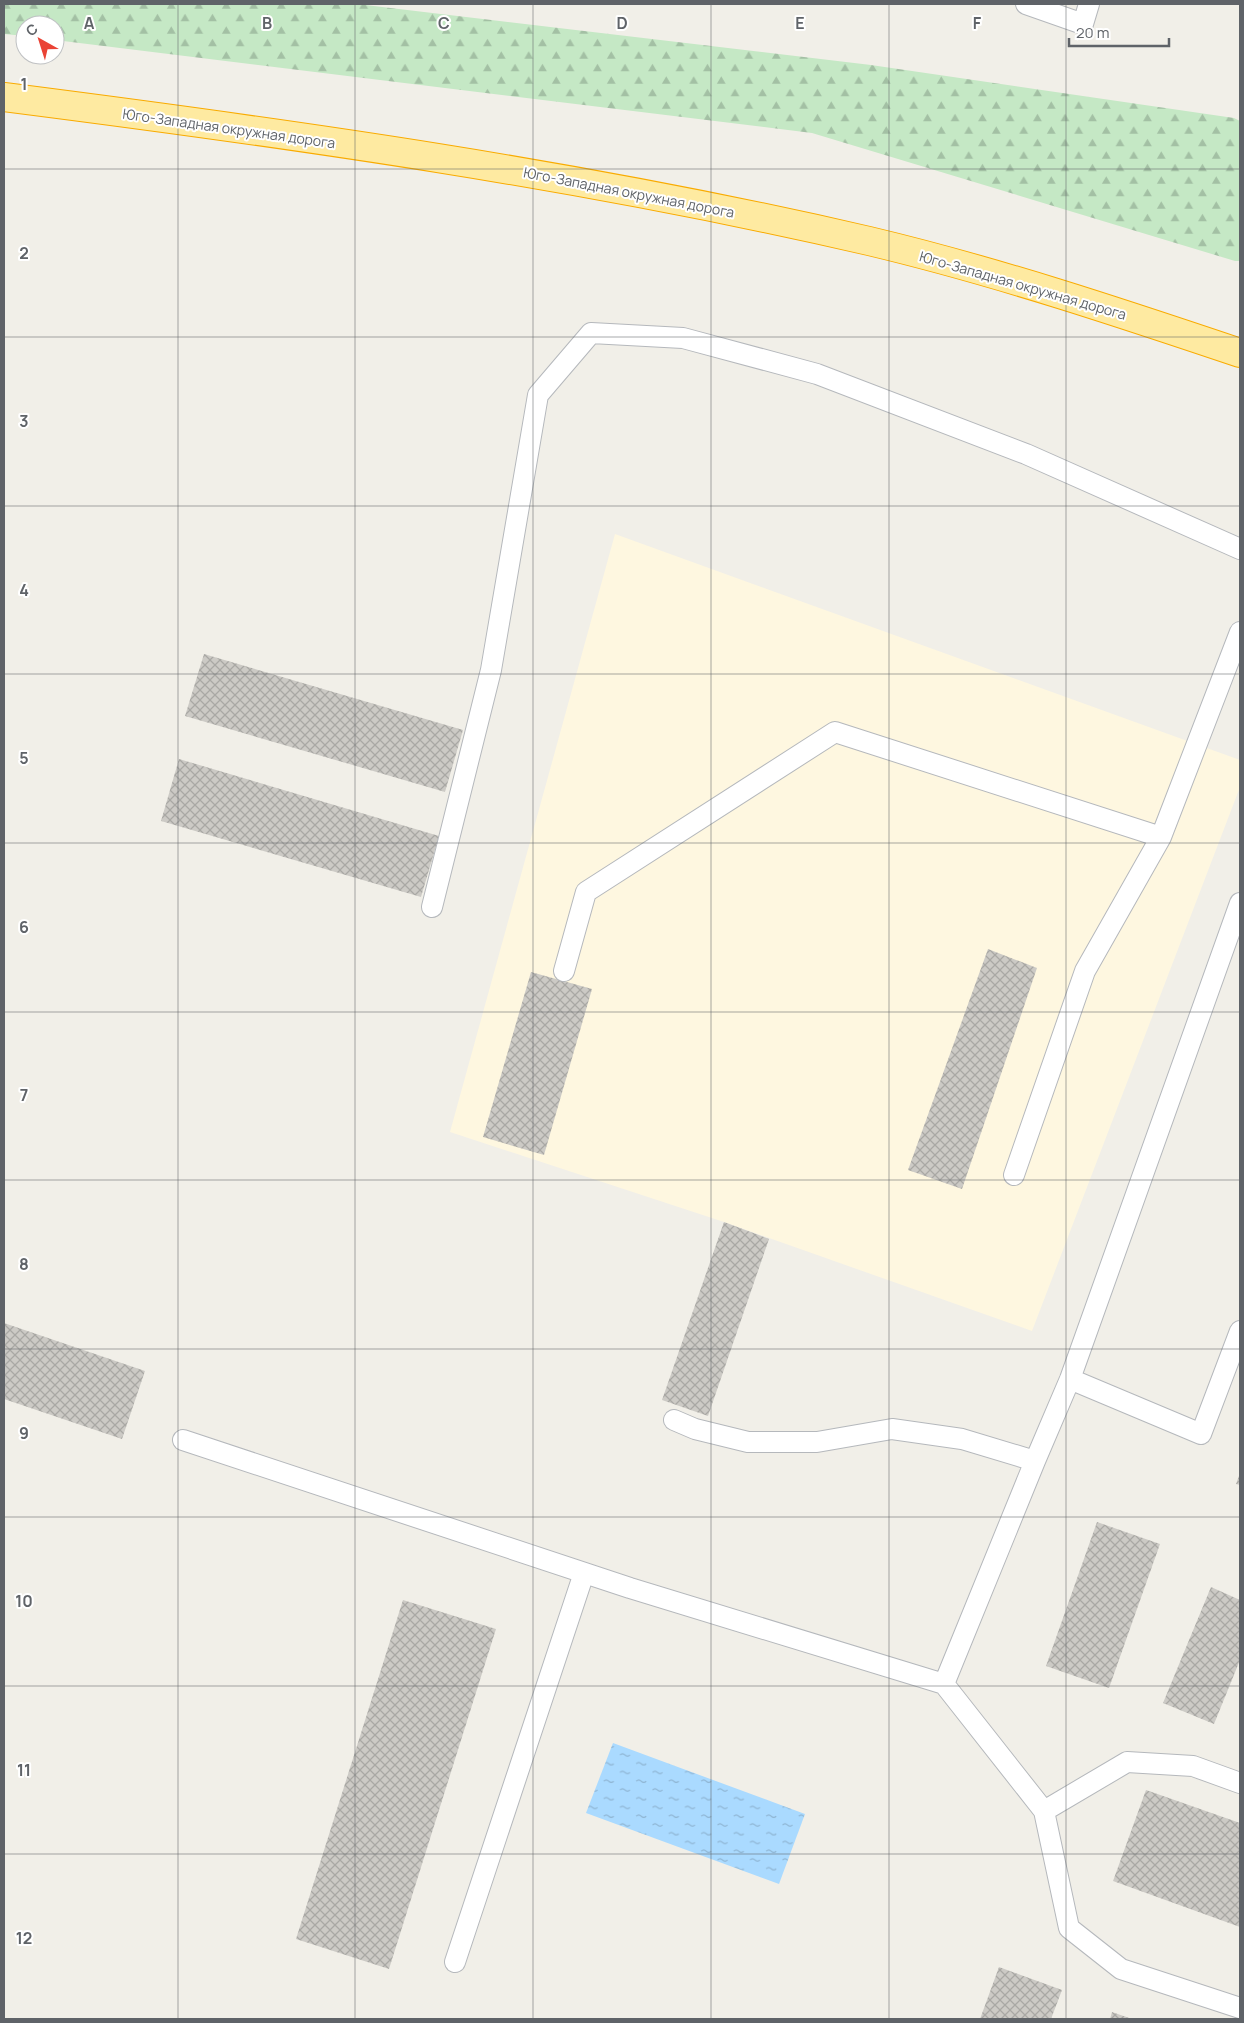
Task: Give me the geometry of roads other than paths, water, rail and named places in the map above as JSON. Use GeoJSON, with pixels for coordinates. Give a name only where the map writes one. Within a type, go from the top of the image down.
{"type":"FeatureCollection","features":[{"type":"Feature","properties":{"kind":"highway","name":"Юго-Западная окружная дорога"},"geometry":{"type":"LineString","coordinates":[[4,97],[277,134],[637,191],[882,245],[1097,305],[1240,352]]}},
{"type":"Feature","properties":{"kind":"lane"},"geometry":{"type":"LineString","coordinates":[[1026,4],[1083,24],[1089,4]]}},
{"type":"Feature","properties":{"kind":"lane"},"geometry":{"type":"LineString","coordinates":[[432,907],[491,670],[538,395],[591,333],[683,338],[817,374],[1026,454],[1240,549]]}},
{"type":"Feature","properties":{"kind":"lane"},"geometry":{"type":"LineString","coordinates":[[1014,1174],[1085,972],[1161,838],[1240,632]]}},
{"type":"Feature","properties":{"kind":"lane"},"geometry":{"type":"LineString","coordinates":[[564,971],[586,892],[835,732],[1161,838]]}},
{"type":"Feature","properties":{"kind":"lane"},"geometry":{"type":"LineString","coordinates":[[944,1684],[1070,1379],[1240,903]]}},
{"type":"Feature","properties":{"kind":"lane"},"geometry":{"type":"LineString","coordinates":[[1070,1379],[1201,1434],[1240,1331]]}},
{"type":"Feature","properties":{"kind":"lane"},"geometry":{"type":"LineString","coordinates":[[674,1420],[695,1429],[748,1442],[817,1442],[892,1429],[962,1439],[1035,1461]]}},
{"type":"Feature","properties":{"kind":"lane"},"geometry":{"type":"LineString","coordinates":[[183,1440],[584,1573],[944,1684],[1044,1811],[1069,1928],[1121,1969],[1240,2008]]}},
{"type":"Feature","properties":{"kind":"lane"},"geometry":{"type":"LineString","coordinates":[[455,1962],[584,1573]]}},
{"type":"Feature","properties":{"kind":"lane"},"geometry":{"type":"LineString","coordinates":[[1044,1811],[1127,1762],[1193,1766],[1240,1783]]}},
{"type":"Feature","properties":{"kind":"water"},"geometry":{"type":"Polygon","coordinates":[[[613,1743],[805,1814],[779,1884],[586,1813],[613,1743]]]}}]}
